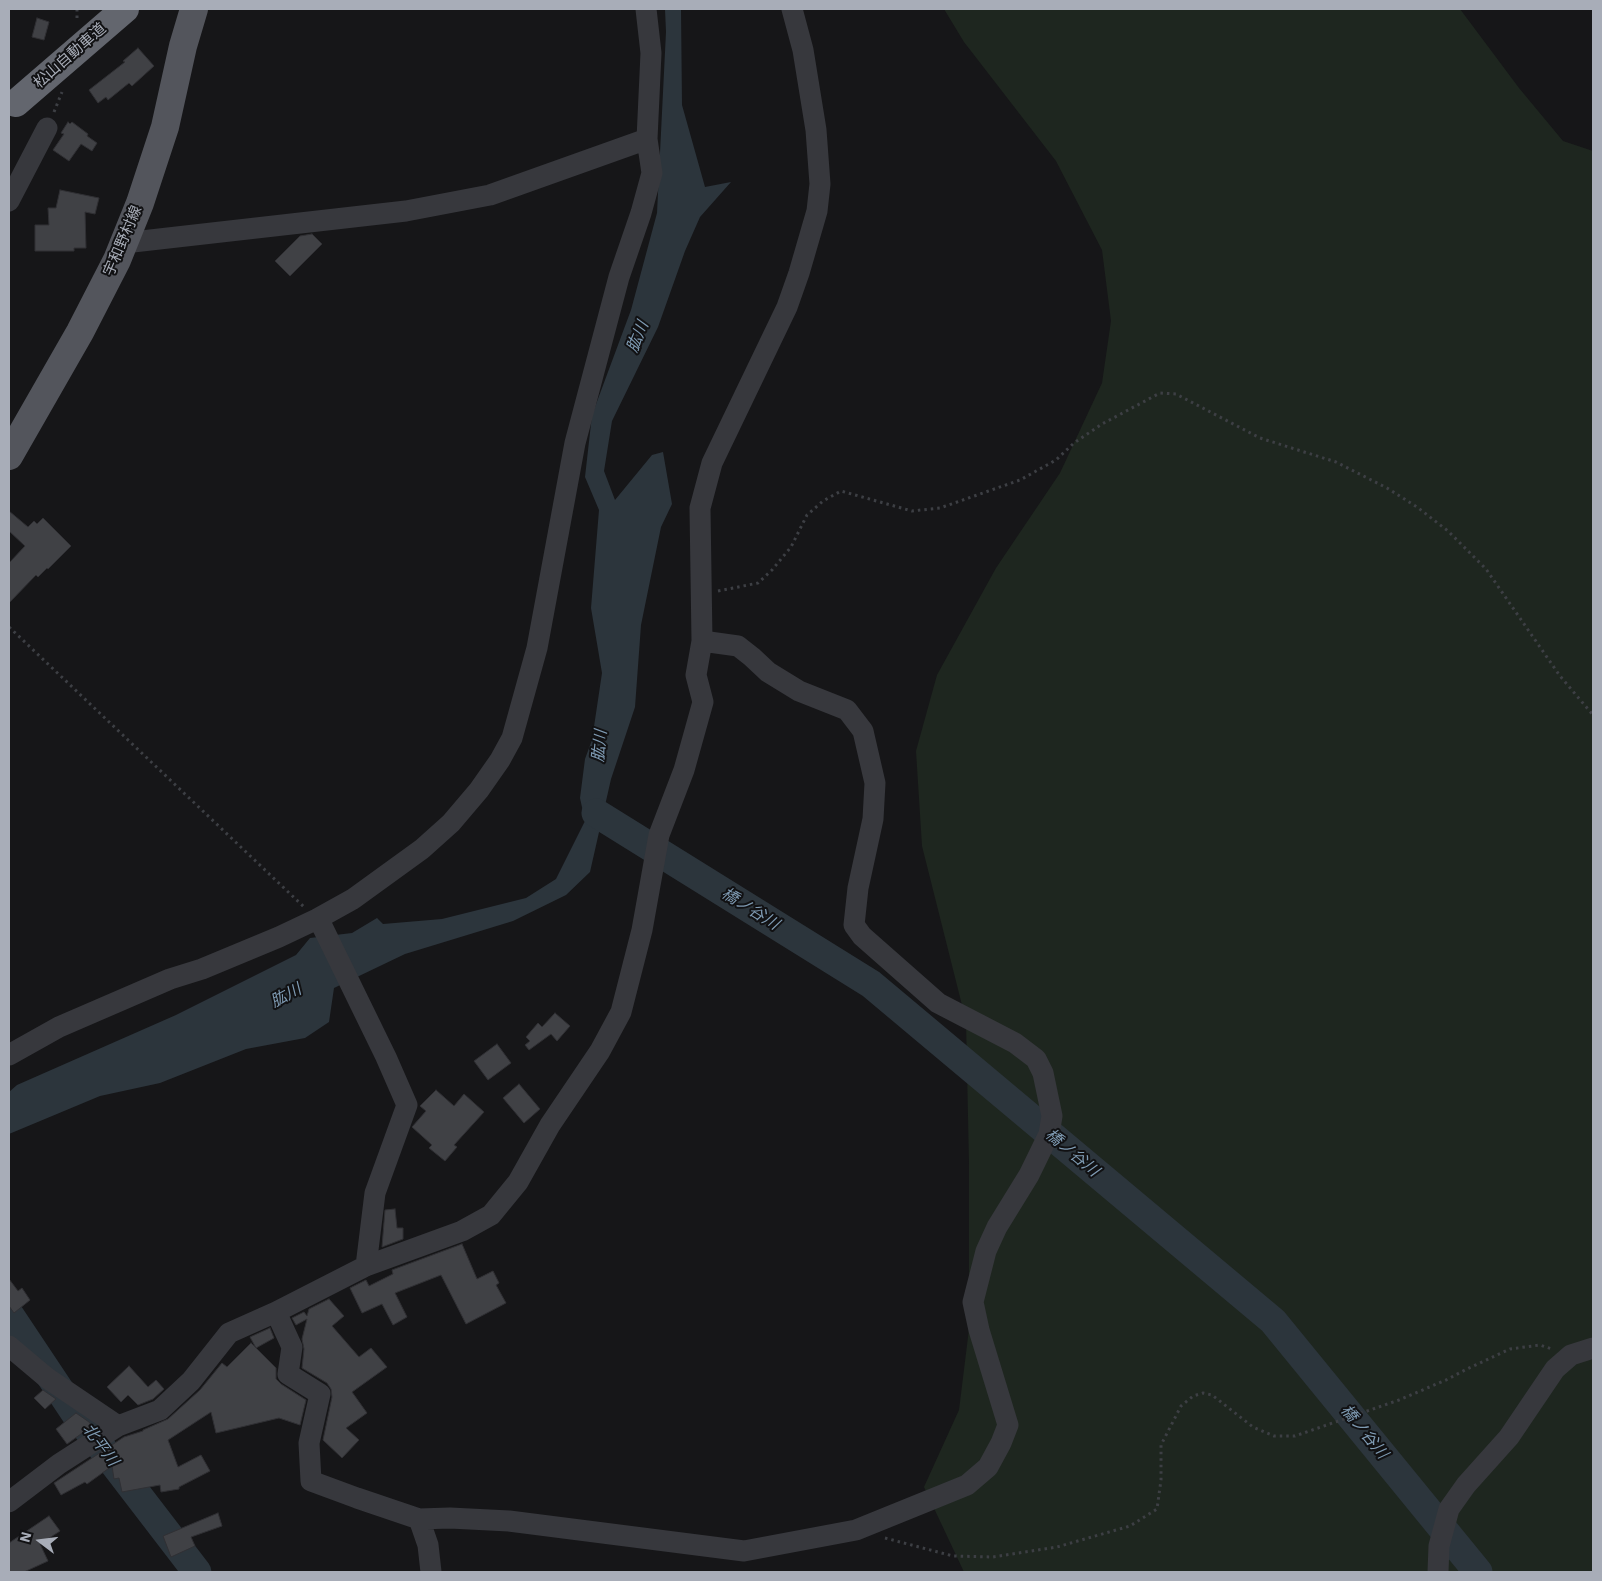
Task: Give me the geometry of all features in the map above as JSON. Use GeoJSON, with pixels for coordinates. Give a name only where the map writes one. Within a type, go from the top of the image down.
{"type":"FeatureCollection","features":[{"type":"Feature","properties":{"kind":"highway","name":"松山自動車道"},"geometry":{"type":"LineString","coordinates":[[16,103],[125,9]]}},
{"type":"Feature","properties":{"kind":"main road","name":"宇和野村線"},"geometry":{"type":"LineString","coordinates":[[9,456],[80,332],[117,260],[140,203],[165,127],[183,46],[194,9]]}},
{"type":"Feature","properties":{"kind":"street"},"geometry":{"type":"LineString","coordinates":[[9,1055],[59,1027],[170,979],[202,969],[270,941],[320,924],[422,849],[451,823],[500,760],[512,738],[537,648],[575,443],[619,277],[641,213],[652,173],[647,139],[652,53],[646,9]]}},
{"type":"Feature","properties":{"kind":"street"},"geometry":{"type":"LineString","coordinates":[[9,1502],[59,1464],[118,1426],[160,1410],[191,1381],[229,1333],[276,1312],[366,1266],[462,1231],[491,1215],[518,1182],[550,1125],[600,1051],[621,1012],[642,930],[659,835],[684,770],[703,702],[696,676],[702,641],[700,508],[712,463],[786,307],[799,273],[817,211],[820,184],[816,130],[803,50],[792,9]]}},
{"type":"Feature","properties":{"kind":"street"},"geometry":{"type":"LineString","coordinates":[[9,202],[47,128]]}},
{"type":"Feature","properties":{"kind":"street"},"geometry":{"type":"LineString","coordinates":[[124,243],[406,211],[490,195],[647,139]]}},
{"type":"Feature","properties":{"kind":"street"},"geometry":{"type":"LineString","coordinates":[[276,1312],[292,1347],[288,1374],[320,1394],[309,1443],[311,1480],[419,1519],[450,1518],[510,1521],[744,1551],[856,1530],[967,1485],[988,1467],[1002,1443],[1008,1425],[979,1330],[973,1302],[986,1251],[997,1227],[1028,1175],[1049,1134],[1052,1116],[1043,1074],[1036,1059],[1016,1043],[938,1003],[862,936],[854,925],[858,888],[873,819],[875,783],[863,731],[847,710],[799,691],[768,672],[752,656],[738,646],[702,641]]}},
{"type":"Feature","properties":{"kind":"street"},"geometry":{"type":"LineString","coordinates":[[320,924],[386,1057],[406,1105],[375,1193],[366,1266]]}},
{"type":"Feature","properties":{"kind":"street"},"geometry":{"type":"LineString","coordinates":[[9,1346],[47,1378],[118,1426]]}},
{"type":"Feature","properties":{"kind":"street"},"geometry":{"type":"LineString","coordinates":[[1438,1572],[1439,1546],[1449,1509],[1466,1485],[1509,1437],[1555,1369],[1571,1355],[1593,1348]]}},
{"type":"Feature","properties":{"kind":"street"},"geometry":{"type":"LineString","coordinates":[[419,1519],[428,1545],[431,1572]]}},
{"type":"Feature","properties":{"kind":"path"},"geometry":{"type":"LineString","coordinates":[[700,594],[758,583],[772,570],[790,547],[807,515],[824,500],[842,491],[912,511],[940,508],[1020,480],[1056,460],[1074,443],[1102,424],[1160,393],[1176,394],[1260,438],[1336,462],[1418,506],[1448,531],[1486,569],[1560,676],[1593,715]]}},
{"type":"Feature","properties":{"kind":"path"},"geometry":{"type":"LineString","coordinates":[[9,627],[320,924]]}},
{"type":"Feature","properties":{"kind":"path"},"geometry":{"type":"LineString","coordinates":[[856,1530],[953,1556],[993,1558],[1056,1546],[1130,1526],[1157,1510],[1161,1480],[1162,1445],[1181,1406],[1193,1396],[1203,1393],[1212,1395],[1254,1426],[1274,1436],[1294,1436],[1399,1400],[1510,1349],[1540,1345],[1571,1355]]}},
{"type":"Feature","properties":{"kind":"shaded area"},"geometry":{"type":"Polygon","coordinates":[[[944,9],[1460,9],[1519,88],[1563,141],[1593,151],[1593,1572],[964,1572],[924,1487],[959,1410],[969,1329],[969,1164],[966,1021],[922,846],[916,751],[937,675],[996,568],[1060,473],[1102,383],[1111,321],[1102,250],[1056,161],[964,42],[944,9]]]}},
{"type":"Feature","properties":{"kind":"water","name":"肱川"},"geometry":{"type":"Polygon","coordinates":[[[665,9],[681,9],[682,105],[705,187],[731,182],[700,217],[685,251],[658,327],[612,421],[604,471],[615,500],[652,455],[663,452],[672,504],[661,527],[641,625],[635,707],[611,779],[590,872],[566,895],[513,921],[405,954],[334,988],[329,1022],[305,1038],[246,1049],[160,1083],[100,1096],[9,1134],[9,1092],[17,1085],[176,1015],[296,955],[310,938],[352,933],[377,918],[383,924],[442,919],[526,898],[556,879],[585,821],[580,798],[585,759],[592,740],[602,673],[591,608],[599,510],[585,477],[592,415],[631,310],[657,213],[666,32],[665,9]]]}},
{"type":"Feature","properties":{"kind":"building"},"geometry":{"type":"Polygon","coordinates":[[[37,18],[49,22],[44,40],[32,37],[37,18]]]}},
{"type":"Feature","properties":{"kind":"building"},"geometry":{"type":"Polygon","coordinates":[[[138,48],[154,66],[132,86],[129,83],[108,100],[106,97],[98,103],[89,90],[125,62],[123,61],[138,48]]]}},
{"type":"Feature","properties":{"kind":"building"},"geometry":{"type":"Polygon","coordinates":[[[68,122],[70,124],[72,122],[97,143],[92,151],[81,144],[69,161],[53,150],[64,134],[61,133],[68,122]]]}},
{"type":"Feature","properties":{"kind":"building"},"geometry":{"type":"Polygon","coordinates":[[[60,190],[99,198],[95,214],[85,212],[86,248],[74,248],[74,251],[35,251],[35,225],[49,225],[48,208],[56,208],[60,190]]]}},
{"type":"Feature","properties":{"kind":"building"},"geometry":{"type":"Polygon","coordinates":[[[312,234],[322,244],[290,276],[275,261],[300,236],[312,234]]]}},
{"type":"Feature","properties":{"kind":"building"},"geometry":{"type":"Polygon","coordinates":[[[9,511],[28,527],[34,521],[37,524],[43,518],[71,546],[48,569],[38,577],[36,575],[9,603],[9,563],[25,546],[9,531],[9,511]]]}},
{"type":"Feature","properties":{"kind":"building"},"geometry":{"type":"Polygon","coordinates":[[[555,1013],[570,1026],[557,1041],[551,1034],[529,1050],[525,1045],[530,1041],[526,1037],[538,1023],[542,1027],[555,1013]]]}},
{"type":"Feature","properties":{"kind":"building"},"geometry":{"type":"Polygon","coordinates":[[[497,1044],[511,1063],[488,1080],[474,1061],[497,1044]]]}},
{"type":"Feature","properties":{"kind":"building"},"geometry":{"type":"Polygon","coordinates":[[[519,1084],[540,1109],[524,1123],[503,1098],[519,1084]]]}},
{"type":"Feature","properties":{"kind":"building"},"geometry":{"type":"Polygon","coordinates":[[[436,1090],[454,1106],[464,1094],[484,1112],[454,1145],[457,1147],[445,1161],[429,1148],[432,1145],[412,1127],[426,1111],[420,1106],[436,1090]]]}},
{"type":"Feature","properties":{"kind":"building"},"geometry":{"type":"Polygon","coordinates":[[[395,1209],[397,1228],[403,1228],[403,1239],[382,1247],[385,1210],[395,1209]]]}},
{"type":"Feature","properties":{"kind":"building"},"geometry":{"type":"Polygon","coordinates":[[[462,1244],[477,1279],[493,1271],[499,1283],[496,1285],[506,1303],[466,1324],[441,1275],[395,1293],[407,1317],[393,1325],[382,1304],[362,1313],[350,1288],[366,1280],[369,1286],[393,1274],[392,1270],[462,1244]]]}},
{"type":"Feature","properties":{"kind":"building"},"geometry":{"type":"Polygon","coordinates":[[[9,1279],[18,1291],[22,1288],[30,1300],[14,1313],[9,1306],[9,1279]]]}},
{"type":"Feature","properties":{"kind":"building"},"geometry":{"type":"Polygon","coordinates":[[[329,1299],[344,1316],[332,1326],[359,1357],[371,1348],[387,1367],[352,1392],[367,1413],[346,1428],[359,1440],[342,1458],[323,1440],[332,1397],[331,1389],[327,1383],[302,1368],[304,1349],[302,1339],[307,1319],[296,1325],[292,1318],[304,1312],[307,1316],[309,1309],[329,1299]]]}},
{"type":"Feature","properties":{"kind":"building"},"geometry":{"type":"Polygon","coordinates":[[[270,1328],[274,1338],[256,1348],[250,1337],[270,1328]]]}},
{"type":"Feature","properties":{"kind":"building"},"geometry":{"type":"Polygon","coordinates":[[[251,1343],[276,1368],[276,1379],[306,1400],[300,1425],[279,1418],[216,1433],[211,1412],[168,1440],[178,1467],[201,1455],[210,1471],[179,1487],[179,1489],[161,1492],[160,1485],[122,1492],[119,1478],[114,1479],[112,1466],[87,1484],[85,1482],[61,1495],[54,1483],[124,1437],[143,1431],[168,1419],[200,1390],[222,1363],[227,1367],[251,1343]]]}},
{"type":"Feature","properties":{"kind":"building"},"geometry":{"type":"Polygon","coordinates":[[[129,1366],[148,1387],[156,1380],[164,1389],[153,1399],[138,1405],[128,1395],[121,1402],[107,1387],[129,1366]]]}},
{"type":"Feature","properties":{"kind":"building"},"geometry":{"type":"Polygon","coordinates":[[[43,1390],[56,1399],[45,1409],[34,1398],[43,1390]]]}},
{"type":"Feature","properties":{"kind":"building"},"geometry":{"type":"Polygon","coordinates":[[[76,1413],[92,1426],[67,1444],[56,1429],[76,1413]]]}},
{"type":"Feature","properties":{"kind":"building"},"geometry":{"type":"Polygon","coordinates":[[[218,1513],[222,1526],[191,1537],[195,1546],[171,1557],[163,1536],[218,1513]]]}},
{"type":"Feature","properties":{"kind":"building"},"geometry":{"type":"Polygon","coordinates":[[[49,1516],[60,1531],[40,1544],[48,1561],[24,1572],[9,1572],[9,1543],[49,1516]]]}},
{"type":"Feature","properties":{"kind":"waterway","name":"橋ノ谷川"},"geometry":{"type":"LineString","coordinates":[[596,813],[871,984],[1273,1321],[1478,1572]]}},
{"type":"Feature","properties":{"kind":"waterway","name":"北平川"},"geometry":{"type":"LineString","coordinates":[[9,1314],[75,1413],[197,1572]]}}]}
